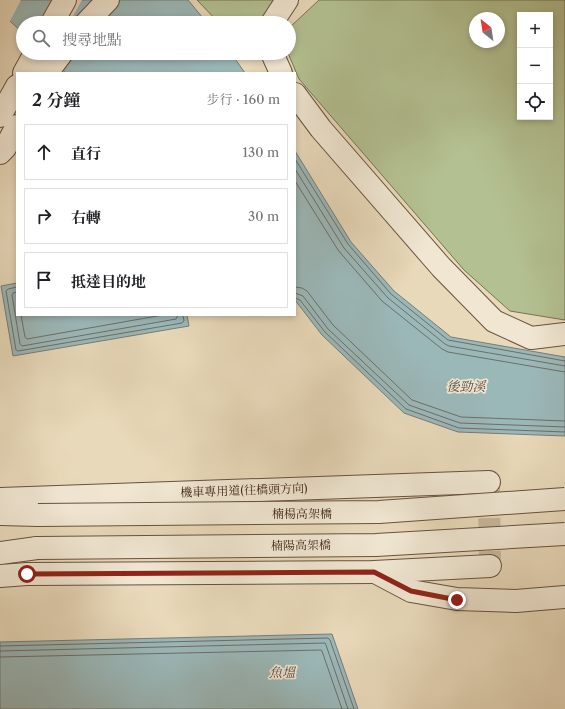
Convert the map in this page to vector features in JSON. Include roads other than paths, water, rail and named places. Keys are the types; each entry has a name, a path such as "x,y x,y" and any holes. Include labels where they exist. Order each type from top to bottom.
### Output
{"street":[{"path":"56,16 65,0"},
{"path":"93,16 108,0"},
{"path":"277,16 287,0"},
{"path":"275,60 281,72"},
{"path":"26,72 49,61"},
{"path":"0,116 16,88"},
{"path":"296,95 322,129 436,261 494,321 531,338 565,334"},
{"path":"0,153 5,148 16,128"},
{"name":"機車專用道(往橋頭方向)","path":"0,499 489,482"},
{"name":"楠楊高架橋","path":"0,514 379,512 565,499"},
{"name":"楠陽高架橋","path":"37,548 376,545 565,534"},
{"path":"0,550 37,548"},
{"path":"0,553 37,548"},
{"path":"0,576 27,574 374,572 490,566"},
{"path":"374,572 411,591 457,600 516,601 565,596"}],"water":[{"path":"0,0 188,0 201,16 16,16 16,27 0,12"},
{"path":"52,60 236,60 244,72 65,72"},
{"name":"後勁溪","path":"296,153 351,242 394,291 451,337 565,357 565,436 458,432 404,413 322,335 296,301"},
{"path":"16,283 16,316 187,316 189,326 13,356 1,286"},
{"name":"魚塭","path":"332,634 358,709 0,709 0,642"}],"tunnel":[{"path":"489,485 490,566"}]}
